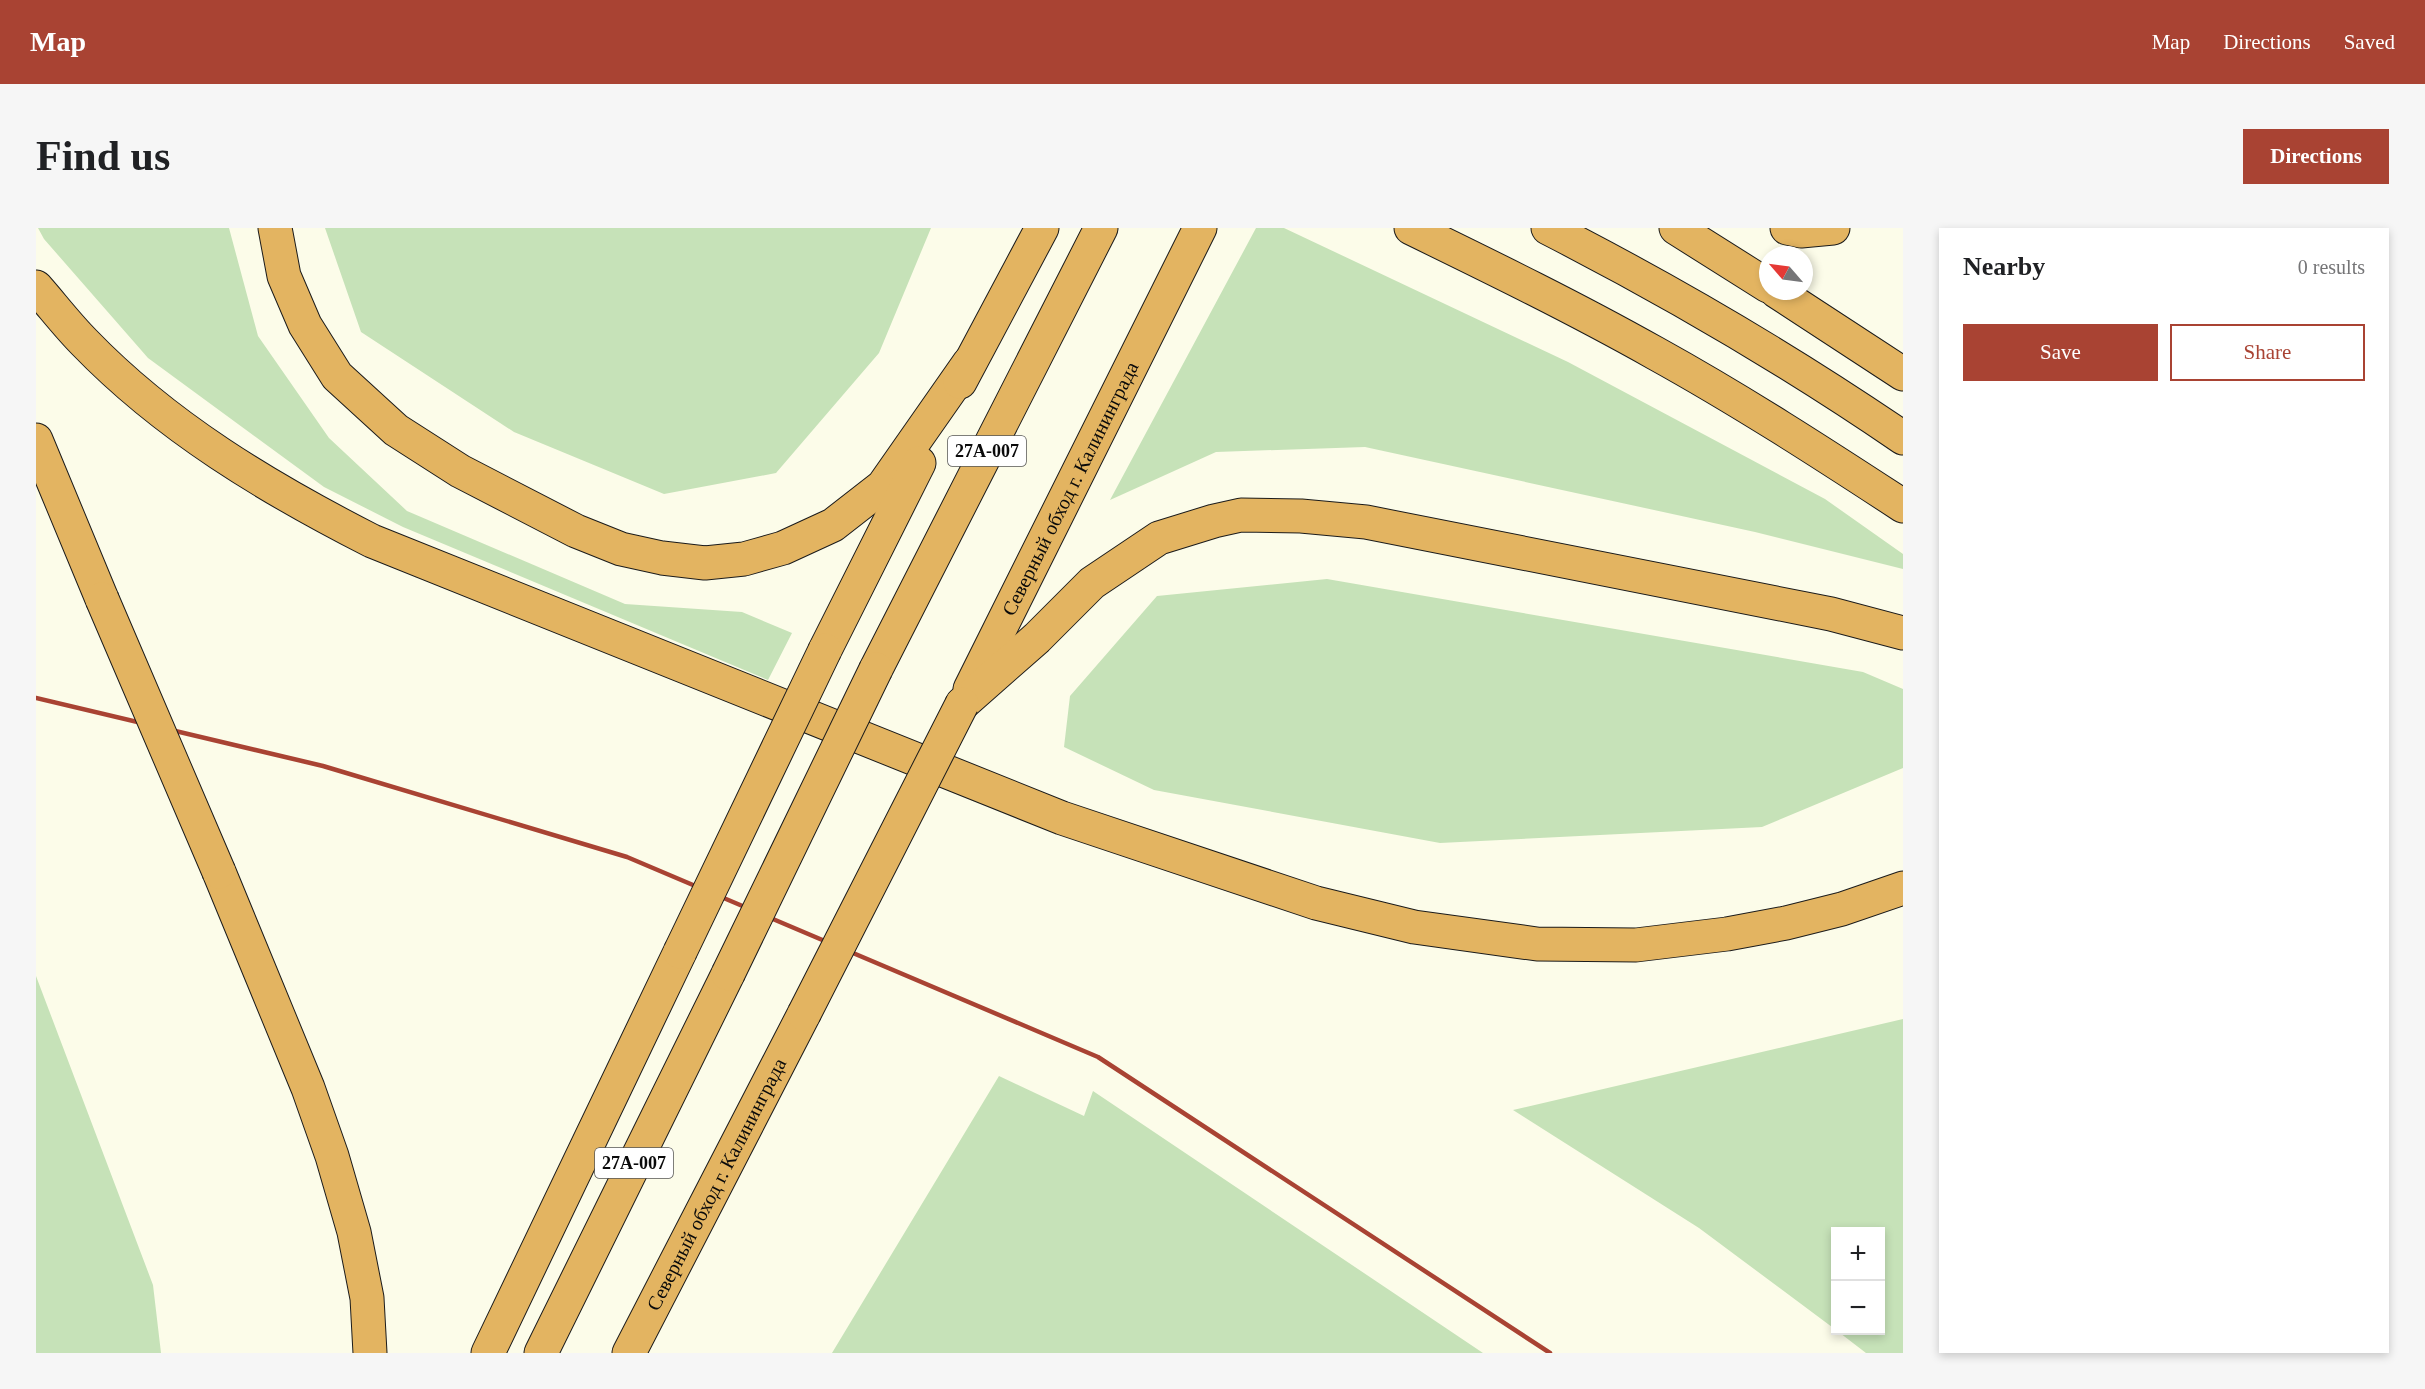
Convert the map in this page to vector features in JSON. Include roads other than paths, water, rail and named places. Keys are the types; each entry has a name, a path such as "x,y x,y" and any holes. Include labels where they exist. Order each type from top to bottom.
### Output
{"highway":[{"path":"275,228 284,276 305,325 337,376 396,430 460,471 576,531 621,549 662,558 705,562 744,559 783,548 833,525 883,486 969,363"},
{"path":"488,1353 825,650 969,363 1042,228"},
{"name":"Северный обход г. Калининграда","path":"629,1353 962,704 1200,228"},
{"path":"1412,228 1554,298 1656,353 1804,441 1903,506"},
{"path":"1548,228 1740,332 1903,438"},
{"path":"1676,228 1759,280"},
{"path":"1787,228 1802,231 1833,228"},
{"name":"27А-007","path":"541,1353 876,669 1099,231"},
{"path":"36,287 84,342 131,386 166,414 246,471 304,506 372,541 1062,818 1316,903 1414,927 1537,944 1636,945 1727,934 1786,923 1842,909 1903,888"},
{"path":"1790,300 1903,374"},
{"path":"36,440 308,1088 332,1156 354,1232 367,1298 370,1353"},
{"path":"962,704 1037,638 1092,584 1159,538 1241,515 1301,516 1366,522 1831,614 1903,633"}],"railway":[{"path":"36,698 323,766 627,857 1098,1057 1550,1353"}]}
